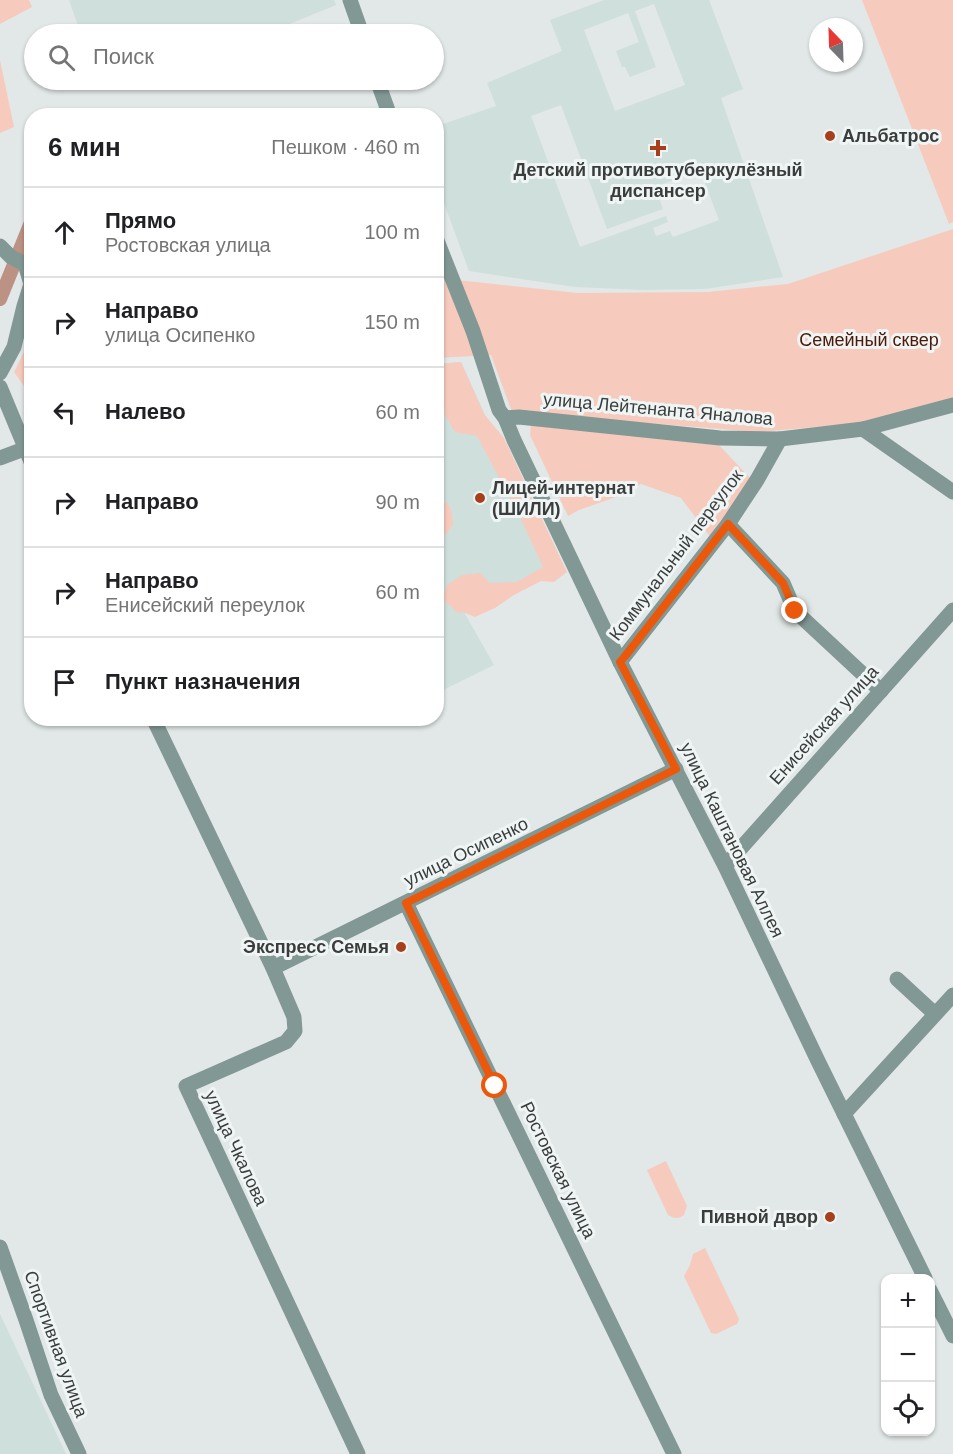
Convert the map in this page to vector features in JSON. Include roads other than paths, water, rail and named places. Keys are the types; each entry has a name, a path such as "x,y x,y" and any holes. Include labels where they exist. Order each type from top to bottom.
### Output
{"street":[{"path":"350,0 358,24"},
{"path":"381,90 387,108"},
{"path":"12,255 24,273"},
{"name":"улица Каштановая Аллея","path":"444,258 473,331 499,410 504,416 620,662 725,867 923,1274"},
{"path":"0,373 14,347 24,306"},
{"path":"0,387 24,449 0,458"},
{"name":"улица Лейтенанта Яналова","path":"504,416 720,438 780,439 863,429 953,405"},
{"path":"863,429 953,492"},
{"name":"Коммунальный переулок","path":"620,662 728,524 780,439"},
{"path":"728,524 783,583 795,611 881,691"},
{"name":"Енисейская улица","path":"725,867 953,610"},
{"name":"улица Чкалова","path":"157,726 273,968 294,1017 295,1031 286,1042 186,1086 358,1454"},
{"name":"улица Осипенко","path":"273,968 676,769"},
{"name":"Ростовская улица","path":"406,903 675,1454"},
{"path":"897,979 935,1014"},
{"path":"844,1114 953,995"},
{"name":"Спортивная улица","path":"0,1247 51,1395 79,1454"},
{"path":"935,1300 953,1336"}],"waterway":[{"path":"0,299 24,240"}],"place":[{"name":"Альбатрос","path":"830,136"},
{"name":"Детский противотуберкулёзный диспансер","path":"658,148"},
{"name":"Лицей-интернат (ШИЛИ)","path":"480,498"},
{"name":"Экспресс Семья","path":"401,947"},
{"name":"Пивной двор","path":"830,1217"}],"park label":[{"name":"Семейный сквер","path":"869,340"}]}
